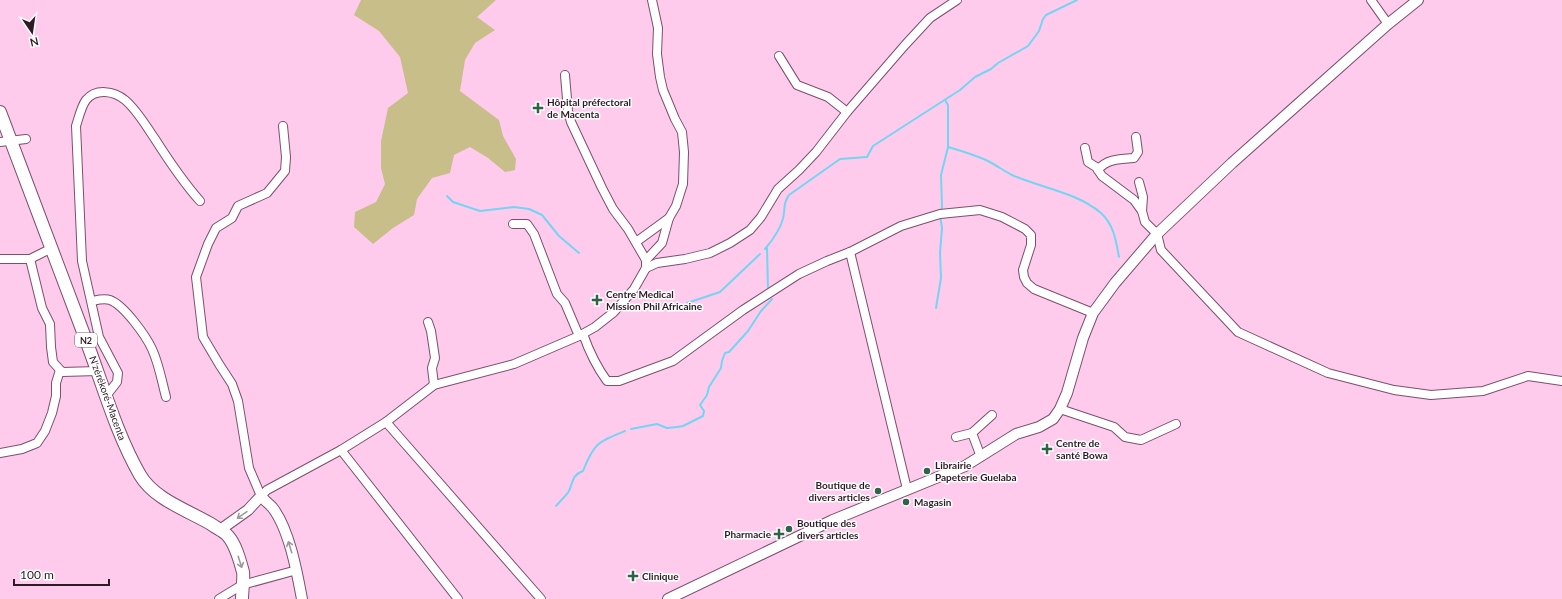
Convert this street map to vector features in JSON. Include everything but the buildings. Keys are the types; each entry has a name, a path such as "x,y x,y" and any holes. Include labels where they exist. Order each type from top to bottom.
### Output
{"highway":[{"name":"N'zérékoré-Macenta","path":"0,112 5,142 52,248 121,437 141,477 152,489 170,502 228,536 235,547 244,574 242,599"}],"main road":[{"path":"668,599 833,520 965,466 1016,434 1039,427 1053,419 1060,409 1067,393 1083,338 1093,313 1115,283 1157,234 1232,163 1388,24 1418,0"},
{"path":"220,530 248,510 261,496 272,508 286,533 297,570 302,599"}],"street":[{"path":"283,126 286,157 285,171 267,193 238,206 232,218 216,228 196,277 203,337 232,384 238,402 249,468 261,496 267,490 341,450 386,422 434,385 514,364 581,335 595,327 614,312 634,289 646,264 662,243 669,218 676,206 683,184 684,152 682,132 663,90 660,77 657,54 658,28 652,0"},
{"path":"646,264 685,259 710,253 730,243 750,230 761,217 778,189 800,170 816,152 847,112 905,45 930,18 957,0"},
{"path":"1371,0 1388,24"},
{"path":"779,56 797,85 828,97 847,112"},
{"path":"565,75 568,111 571,122 613,209 636,242 646,264"},
{"path":"106,396 117,382 118,373 99,337 82,261 76,126 82,107 87,99 94,94 103,92 114,94 125,100 141,118 184,182 200,201"},
{"path":"1098,170 1102,164 1114,160 1134,158 1138,152 1136,137"},
{"path":"5,142 26,139"},
{"path":"1085,148 1088,162 1098,170 1102,176 1134,200 1142,211"},
{"path":"1139,182 1143,197 1142,211 1145,222 1157,234 1161,250 1238,332 1328,373 1394,390 1431,395 1483,391 1528,376 1562,381"},
{"path":"513,224 527,224 534,234 557,294 565,303 591,356 607,381 620,381 673,361 742,310 815,266 850,252 901,226 940,214 980,210 1002,217 1025,229 1031,235 1031,245 1023,270 1024,277 1034,289 1093,313"},
{"path":"636,242 669,218"},
{"path":"0,259 30,259 52,248"},
{"path":"850,252 907,489"},
{"path":"30,259 42,308 50,324 53,362 62,372 98,371"},
{"path":"92,301 100,299 110,300 120,306 137,325 153,350 166,398"},
{"path":"428,322 431,331 435,358 432,368 434,385"},
{"path":"0,454 22,449 37,443 45,431 52,413 56,396 56,383 60,370"},
{"path":"1060,409 1114,427 1125,437 1142,440 1176,424"},
{"path":"956,437 972,433 992,415"},
{"path":"386,422 541,599"},
{"path":"972,433 981,456"},
{"path":"341,450 458,599"},
{"path":"219,599 242,585 297,570"}],"shaded area":[{"path":"361,0 496,0 477,17 495,30 475,43 465,60 460,91 499,120 503,136 516,159 515,170 505,172 488,158 470,147 454,155 450,173 432,178 417,199 414,215 393,228 373,244 354,227 355,212 376,202 385,184 381,168 381,141 388,108 408,93 400,57 379,31 354,15"}],"waterway":[{"path":"765,249 780,227 785,202 789,195 840,159 867,157 873,146 960,90 975,77 1028,46 1039,31 1046,15 1077,0"},
{"path":"941,211 941,175 948,147 948,105 945,100"},
{"path":"948,147 983,159 1023,180 1070,195 1091,206 1101,213 1112,228 1119,257"},
{"path":"447,196 453,202 480,211 514,207 529,209 542,215 559,236 579,253"},
{"path":"936,308 941,278 940,253 942,228 940,215"},
{"path":"767,248 768,290"},
{"path":"687,303 720,292 760,254"},
{"path":"631,429 657,424 667,428 683,426 703,416 704,411 700,405 721,368 725,353 729,352 748,331 761,311 772,299"},
{"path":"556,506 569,491 575,477 583,471 590,454 594,449 603,441 625,431"}],"place":[{"name":"Hôpital préfectoral de Macenta","path":"538,108"},
{"name":"Centre Medical Mission Phil Africaine","path":"597,300"},
{"name":"Centre de santé Bowa","path":"1047,449"},
{"name":"Librairie Papeterie Guelaba","path":"927,471"},
{"name":"Boutique de divers articles","path":"878,491"},
{"name":"Magasin","path":"906,502"},
{"name":"Boutique des divers articles","path":"789,529"},
{"name":"Pharmacie","path":"779,534"},
{"name":"Clinique","path":"633,576"}]}
